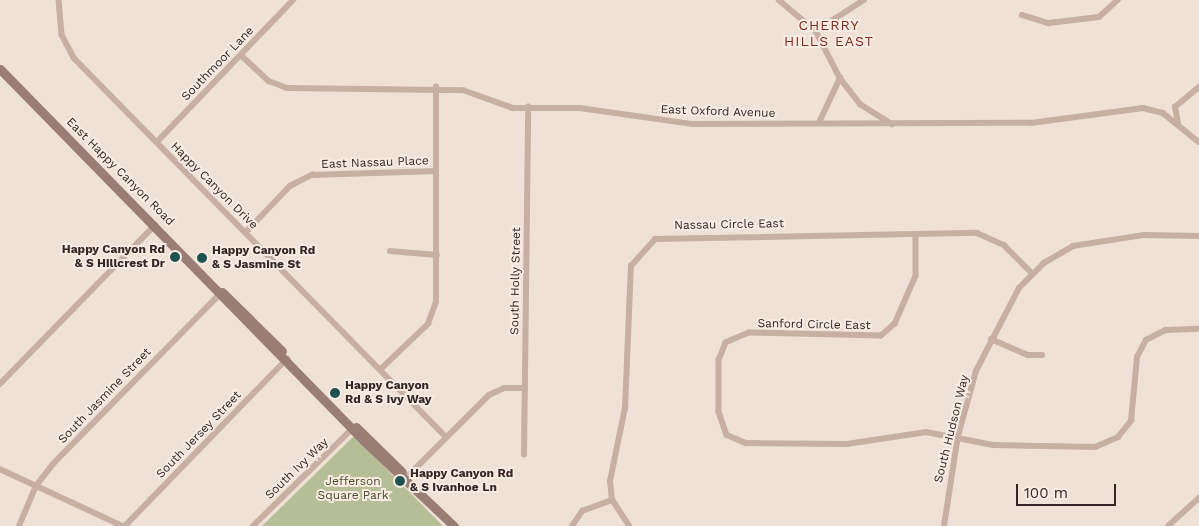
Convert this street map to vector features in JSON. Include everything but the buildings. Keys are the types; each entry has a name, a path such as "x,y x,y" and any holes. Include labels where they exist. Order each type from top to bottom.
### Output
{"street":[{"name":"Happy Canyon Drive","path":"59,0 62,36 74,58 382,368 446,437"},
{"name":"Southmoor Lane","path":"157,142 293,0"},
{"path":"779,0 816,31 840,78 860,104 892,124"},
{"path":"816,31 864,0"},
{"path":"1022,15 1049,23 1099,17 1118,0"},
{"name":"East Oxford Avenue","path":"241,55 269,81 287,88 436,88 472,92 501,106 580,108 693,124 1031,123 1136,108 1163,113 1199,142"},
{"name":"East Happy Canyon Road","path":"0,69 222,292 238,303 288,359 354,427 366,433 406,478 454,526"},
{"path":"819,123 840,78"},
{"path":"1179,125 1175,107 1199,86"},
{"path":"382,368 428,324 436,302 436,88"},
{"name":"South Holly Street","path":"524,455 528,107"},
{"name":"East Nassau Place","path":"246,232 290,186 312,175 436,171"},
{"path":"0,384 155,225"},
{"name":"Sanford Circle East","path":"916,235 916,276 895,324 881,336 749,333 726,343 719,360 721,425 727,435 746,443 847,444 926,432 1008,446 1108,444 1131,421 1137,356 1146,340 1166,330 1199,329"},
{"name":"South Hudson Way","path":"944,526 958,436 976,371 1010,299 1032,273 1073,246 1144,235 1199,236"},
{"name":"Nassau Circle East","path":"612,500 610,481 626,408 631,266 647,245 666,236 985,236 1004,245 1032,273"},
{"path":"390,250 437,255"},
{"name":"South Jasmine Street","path":"19,526 36,486 109,405 222,292"},
{"path":"991,339 1028,355 1042,355"},
{"name":"South Jersey Street","path":"124,526 288,359"},
{"path":"406,478 446,437 497,390 525,388"},
{"name":"South Ivy Way","path":"252,526 354,427"},
{"path":"0,469 124,526"},
{"path":"572,526 582,511 612,500 629,526"},
{"path":"1168,526 1198,500"}],"green space":[{"name":"Jefferson Square Park","path":"354,436 443,526 262,526"}],"place":[{"name":"Happy Canyon Rd & S Hillcrest Dr","path":"175,257"},
{"name":"Happy Canyon Rd & S Jasmine St","path":"202,258"},
{"name":"Happy Canyon Rd & S Ivy Way","path":"335,393"},
{"name":"Happy Canyon Rd & S Ivanhoe Ln","path":"400,481"}],"district":[{"name":"CHERRY HILLS EAST","path":"829,33"}]}
